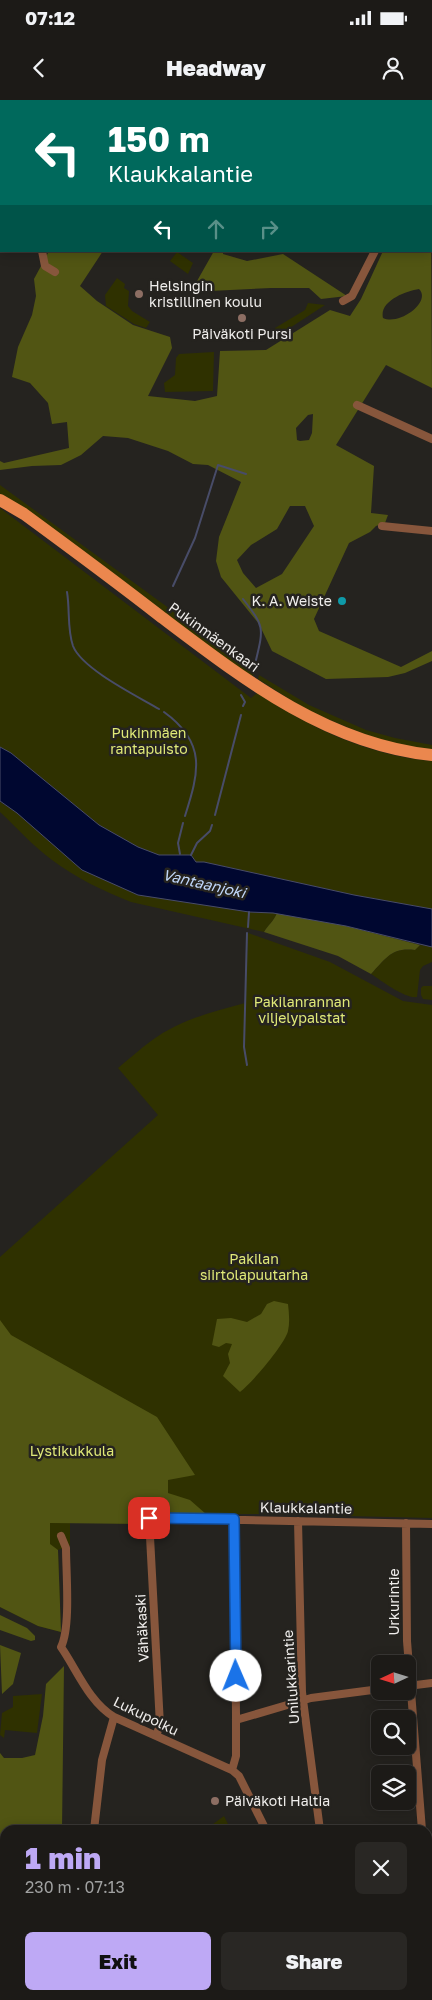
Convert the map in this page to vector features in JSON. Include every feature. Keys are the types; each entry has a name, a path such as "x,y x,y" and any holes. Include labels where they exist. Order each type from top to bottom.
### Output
{"main road":[{"name":"Pukinmäenkaari","path":"0,500 24,514 208,652 294,710 337,731 357,738 392,749 432,755"}],"street":[{"path":"42,252 46,266 55,272"},
{"path":"344,301 352,296 374,252"},
{"path":"357,405 432,439"},
{"path":"382,526 432,531"},
{"name":"Klaukkalantie","path":"149,1518 432,1524"},
{"name":"Vähäkaski","path":"149,1518 160,1726 156,1736"},
{"path":"234,1519 236,1756 232,1770 238,1776 263,1825"},
{"name":"Unilukkarintie","path":"298,1521 303,1700 319,1825"},
{"name":"Urkurintie","path":"406,1523 407,1655"},
{"name":"Lukupolku","path":"61,1536 66,1548 66,1625 64,1641 61,1647 99,1706 114,1717 232,1770"},
{"path":"416,1685 432,1683"},
{"path":"236,1720 303,1700 371,1690"},
{"name":"Urkurintie","path":"409,1700 422,1825"},
{"path":"95,1825 102,1760 114,1717"}],"green space":[{"path":"102,252 80,286 97,301 133,325 170,337 172,348 148,396 195,401 217,396 220,351 266,350 330,310 350,316 361,299 383,252 431,252 432,388 386,365 336,445 374,466 371,513 388,515 385,523 376,526 370,532 349,543 314,619 319,631 401,667 432,651 432,661 405,673 388,677 326,679 272,651 259,624 221,577 216,561 219,537 241,482 208,465 193,464 168,451 128,438 103,436 81,455 61,465 0,470 0,461 4,463 69,448 67,422 52,424 48,403 30,383 12,377 18,347 32,315 36,296 34,279 48,253","holes":["419,289 422,294 418,306 405,316 390,320 383,318 385,307 395,298","313,414 312,433 309,440 297,440 296,428 308,415","290,506 305,506 314,526 282,574 256,588 243,573 237,560 251,545 277,529"]},
{"path":"177,252 193,263 188,274 170,261"},
{"path":"213,252 223,252 223,254 247,261 283,254 347,296 321,299 309,288 210,291 209,286 197,281"},
{"path":"117,278 125,284 124,288 129,291 128,306 132,311 150,322 146,328 134,324 106,306 105,295"},
{"path":"308,303 325,305 276,337 275,328 305,310"},
{"path":"214,352 213,391 165,392 164,383 175,375 176,358 179,354"},
{"path":"0,485 251,668 255,671 255,674 252,676 221,657 0,495"},
{"name":"Pukinmäen rantapuisto","path":"0,508 251,698 257,693 297,717 340,738 385,753 432,761 432,909 354,895 214,864 196,862 191,855 159,855 147,852 99,825 11,753 0,747"},
{"path":"259,675 309,705 366,730 432,745 432,750 383,742 306,710 258,679"},
{"path":"0,802 17,813 82,870 138,895 249,912 277,913 264,932 131,902 90,884 52,860 0,812"},
{"path":"277,913 346,926 420,945 415,950 395,952 371,974 338,956 264,932"},
{"name":"Pakilan siirtolapuutarha","path":"248,933 330,962 403,1001 432,1005 432,1518 262,1514 146,1514 144,1524 70,1522 70,1546 58,1550 61,1632 38,1626 0,1607 0,1257 158,1115 118,1068 151,1041 173,1027 245,1003"},
{"path":"420,945 432,947 432,962 423,966 420,970 417,997 400,992 371,974 395,952 415,950"},
{"path":"423,986 432,986 432,1000 423,999 421,988"},
{"path":"274,1301 288,1304 289,1321 286,1337 252,1381 240,1392 223,1376 230,1363 228,1354 232,1344 226,1343 219,1347 212,1345 217,1319 231,1318 247,1322 261,1314 267,1304"},
{"name":"Lystikukkula","path":"0,1320 11,1335 157,1417 195,1475 168,1480 168,1493 190,1500 206,1514 146,1514 144,1524 50,1523 50,1544 58,1550 61,1632 38,1626 0,1607"},
{"path":"0,1615 27,1628 35,1636 35,1640 31,1641 0,1630"},
{"path":"0,1645 21,1653 13,1684 2,1694"},
{"path":"64,1666 62,1825 0,1825 0,1753 4,1758 22,1758 35,1755 43,1716 46,1684"},
{"path":"42,1694 37,1733 5,1730 4,1738 0,1735 2,1713 13,1707 13,1696"},
{"path":"224,1816 228,1825 212,1825"}],"water":[{"name":"Vantaanjoki","path":"0,747 11,753 99,825 138,847 159,855 191,855 196,862 204,862 354,895 432,909 432,947 346,926 273,913 249,912 138,895 82,870 17,813 0,801"}],"waterway":[{"path":"173,586 195,538 218,465 246,474"},
{"path":"67,592 71,639 78,655 98,673 159,709"},
{"path":"243,599 255,615 260,627 261,633 256,660"},
{"path":"241,695 245,702 243,706"},
{"path":"164,712 187,735 196,759 194,786 185,816"},
{"path":"215,815 241,715"},
{"path":"180,854 178,843 183,823"},
{"path":"191,855 197,843 210,831 212,825"},
{"path":"248,927 249,912"},
{"path":"247,933 244,1047 247,1065"}],"place":[{"name":"Helsingin kristillinen koulu","path":"139,294"},
{"name":"Päiväkoti Pursi","path":"242,318"},
{"name":"K. A. Weiste","path":"342,601"},
{"name":"Päiväkoti Haltia","path":"215,1801"}],"route":[{"path":"149,1518 234,1519 236,1676"}],"park label":[{"name":"Pakilanrannan viljelypalstat","path":"302,1010"}]}
